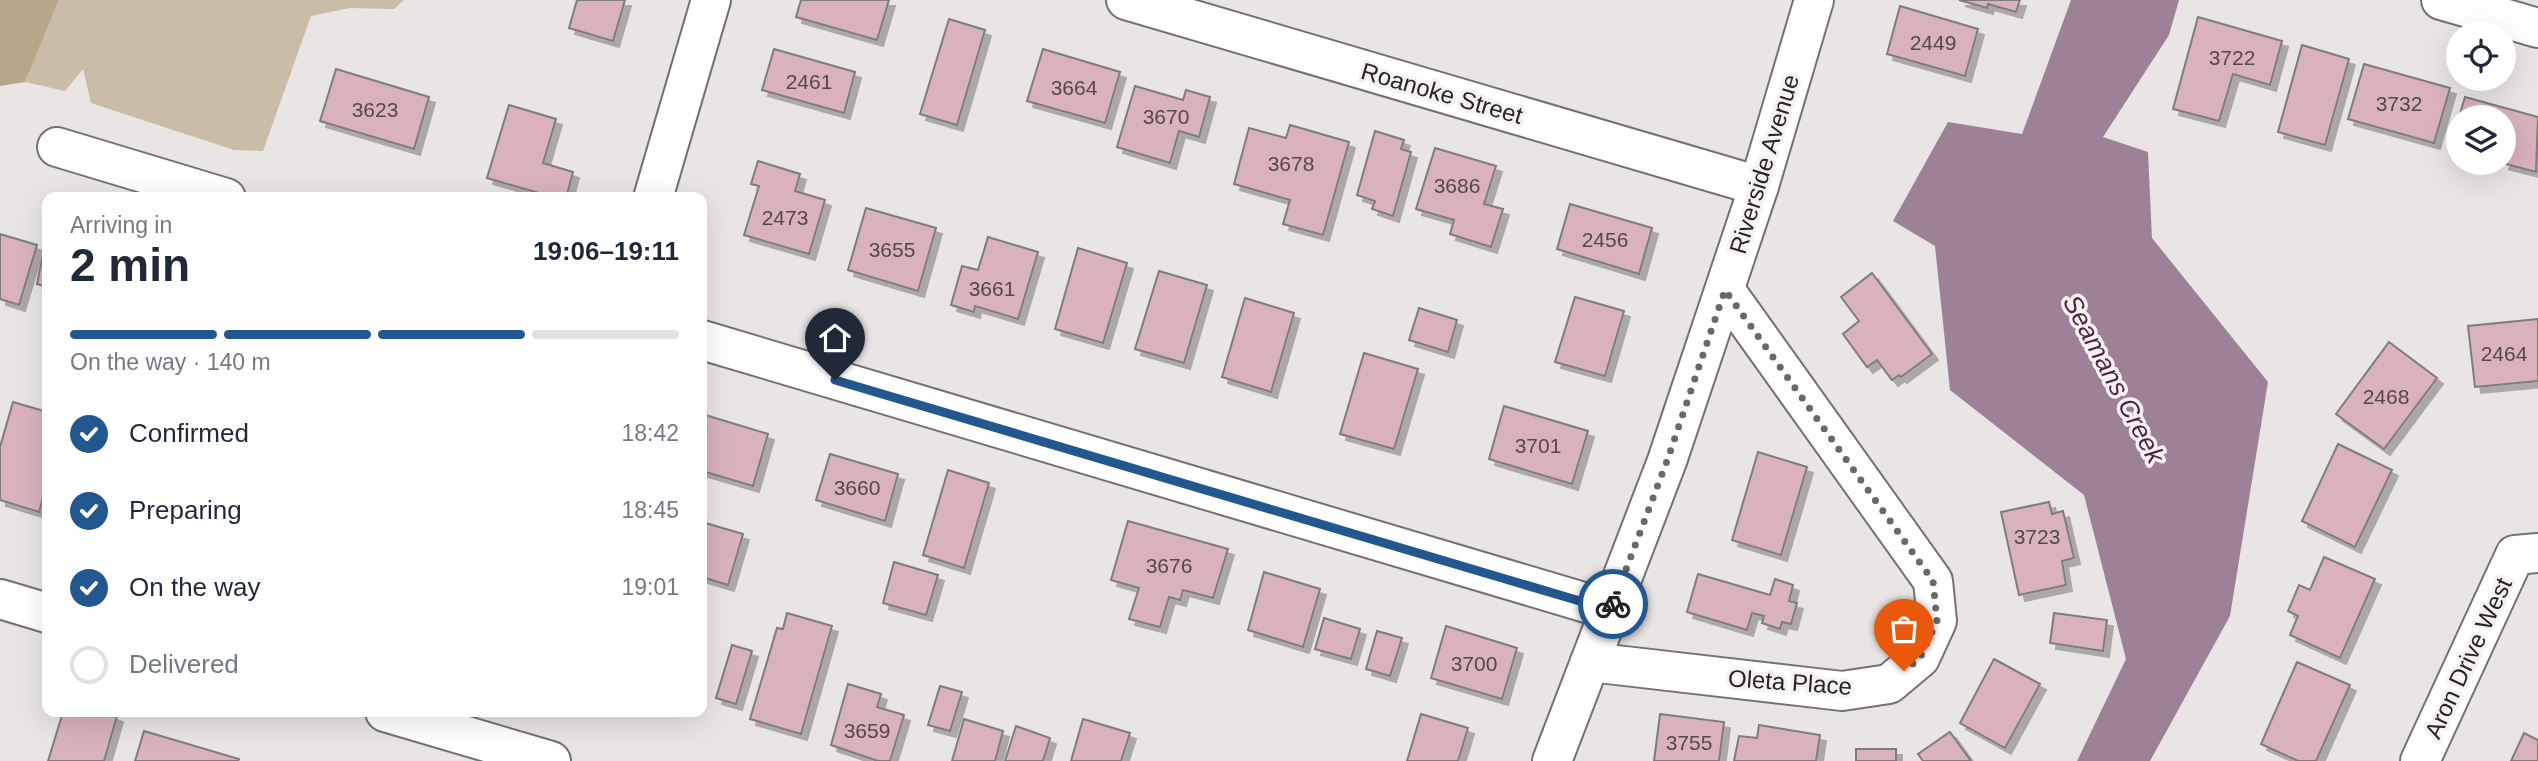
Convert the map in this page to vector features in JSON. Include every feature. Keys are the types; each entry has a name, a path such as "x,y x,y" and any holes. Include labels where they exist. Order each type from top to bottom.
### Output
{"street":[{"path":"655,192 711,0"},
{"name":"Roanoke Street","path":"1126,0 1759,186"},
{"name":"Riverside Avenue","path":"1552,761 1667,461 1759,186 1814,0"},
{"path":"2441,0 2538,28"},
{"path":"57,147 206,192"},
{"name":"Oleta Place","path":"1590,662 1842,691 1889,684 1920,658 1937,621 1933,581 1725,290"},
{"path":"707,341 1610,610"},
{"name":"Aron Drive West","path":"2420,761 2527,554"},
{"path":"0,599 42,612"},
{"path":"405,717 495,739 551,761"}],"shaded area":[{"path":"0,0 59,0 25,82 0,86"},
{"path":"59,0 404,0 394,9 350,8 311,16 263,151 234,150 91,103 83,69 65,91 25,82"}],"water":[{"name":"Seamans Creek","path":"2071,0 2179,0 2169,35 2103,137 2148,152 2152,238 2268,382 2230,616 2150,761 2077,761 2126,659 2084,495 1950,390 1935,246 1893,221 1948,122 2022,134"}],"building":[{"path":"577,0 625,0 613,41 569,28"},
{"path":"801,0 889,0 877,40 796,17"},
{"path":"1959,0 2020,0 2016,12"},
{"path":"1900,6 1978,29 1965,76 1887,54"},
{"path":"2198,17 2282,41 2270,85 2233,74 2219,121 2173,109"},
{"path":"949,19 985,30 957,125 920,114"},
{"path":"2302,45 2349,59 2325,145 2278,132"},
{"path":"774,49 855,72 844,113 762,90"},
{"path":"1043,49 1120,72 1105,123 1027,101"},
{"path":"2364,64 2446,87 2446,91 2449,91 2434,143 2348,119"},
{"path":"336,69 429,97 414,149 320,121"},
{"path":"1135,86 1183,100 1186,90 1210,97 1199,137 1179,131 1170,163 1117,147"},
{"path":"2465,97 2494,105 2463,105"},
{"path":"509,105 556,119 543,163 573,172 568,192 535,192 487,178"},
{"path":"2516,111 2538,117 2536,172 2516,167"},
{"path":"1290,125 1349,142 1323,235 1283,224 1290,200 1234,184 1249,128 1286,138"},
{"path":"1375,131 1404,140 1401,149 1411,152 1393,216 1372,209 1375,201 1357,195"},
{"path":"1435,148 1496,166 1484,204 1503,209 1491,247 1450,234 1454,220 1416,209"},
{"path":"758,161 800,174 795,191 825,200 809,254 744,235 759,186 751,184"},
{"path":"1570,204 1652,228 1639,274 1557,249"},
{"path":"866,208 936,228 918,291 848,270"},
{"path":"0,234 37,245 19,305 0,299"},
{"path":"988,237 1038,252 1018,319 975,306 974,312 951,305 962,266 978,270"},
{"path":"1078,248 1127,263 1103,343 1055,329"},
{"path":"42,259 42,286 37,284"},
{"path":"1159,271 1207,285 1184,363 1135,349"},
{"path":"1872,273 1932,354 1901,377 1899,375 1892,380 1877,360 1867,367 1843,334 1859,321 1841,297"},
{"path":"1575,297 1624,311 1605,376 1555,362"},
{"path":"1245,298 1294,313 1271,392 1222,377"},
{"path":"1419,308 1457,320 1448,352 1409,340"},
{"path":"2538,319 2538,381 2475,387 2468,326"},
{"path":"2389,342 2437,378 2384,449 2336,414"},
{"path":"1364,353 1418,369 1394,449 1340,434"},
{"path":"13,402 42,411 42,502 39,512 0,500 0,447"},
{"path":"1504,406 1588,431 1572,484 1489,459"},
{"path":"707,416 768,434 753,486 707,472"},
{"path":"2338,444 2392,470 2355,547 2302,521"},
{"path":"1758,452 1807,467 1781,555 1732,540"},
{"path":"830,454 898,474 885,521 816,500"},
{"path":"948,470 989,483 964,568 923,555"},
{"path":"2049,502 2052,514 2063,511 2074,558 2062,561 2066,585 2019,595 2001,512"},
{"path":"1128,521 1228,549 1213,598 1183,590 1180,600 1169,597 1160,627 1129,619 1139,588 1111,580"},
{"path":"707,523 743,534 728,585 707,579"},
{"path":"2324,557 2375,579 2340,658 2290,635 2298,616 2288,611 2299,585 2310,590"},
{"path":"894,562 938,575 926,615 883,603"},
{"path":"1264,572 1320,589 1303,647 1248,630"},
{"path":"1698,574 1770,595 1775,579 1793,585 1789,601 1797,603 1791,624 1782,622 1780,629 1762,623 1764,616 1752,613 1747,630 1687,612"},
{"path":"787,613 832,626 801,734 750,719 777,628 783,629"},
{"path":"2054,613 2107,620 2103,651 2050,643"},
{"path":"1324,618 1360,629 1351,659 1315,649"},
{"path":"1446,626 1517,648 1502,699 1431,678"},
{"path":"1377,631 1402,638 1390,676 1366,669"},
{"path":"732,645 752,651 736,704 716,698"},
{"path":"1994,659 2040,684 2005,748 1960,723"},
{"path":"2297,662 2350,685 2316,761 2298,761 2261,744"},
{"path":"848,684 881,694 877,707 904,715 890,761 878,761 831,745"},
{"path":"940,686 962,692 950,731 928,725"},
{"path":"1421,714 1468,728 1458,761 1407,761"},
{"path":"1660,714 1724,722 1719,761 1654,761"},
{"path":"61,717 117,717 104,761 48,761"},
{"path":"964,719 1003,731 995,761 952,761"},
{"path":"1083,719 1130,733 1121,761 1071,761"},
{"path":"1759,725 1820,735 1816,761 1734,761 1739,736 1757,738"},
{"path":"1016,726 1050,738 1043,761 1005,761"},
{"path":"144,731 239,759 135,761"},
{"path":"1950,732 1971,761 1923,761 1918,754"},
{"path":"2524,733 2538,740 2538,761 2511,761"},
{"path":"1856,749 1896,749 1896,761 1856,761"}],"way so far":[{"path":"1613,604 1667,461 1725,290 1933,581 1937,621 1920,658 1904,671"}],"route":[{"path":"835,380 1610,610 1613,604"}]}
